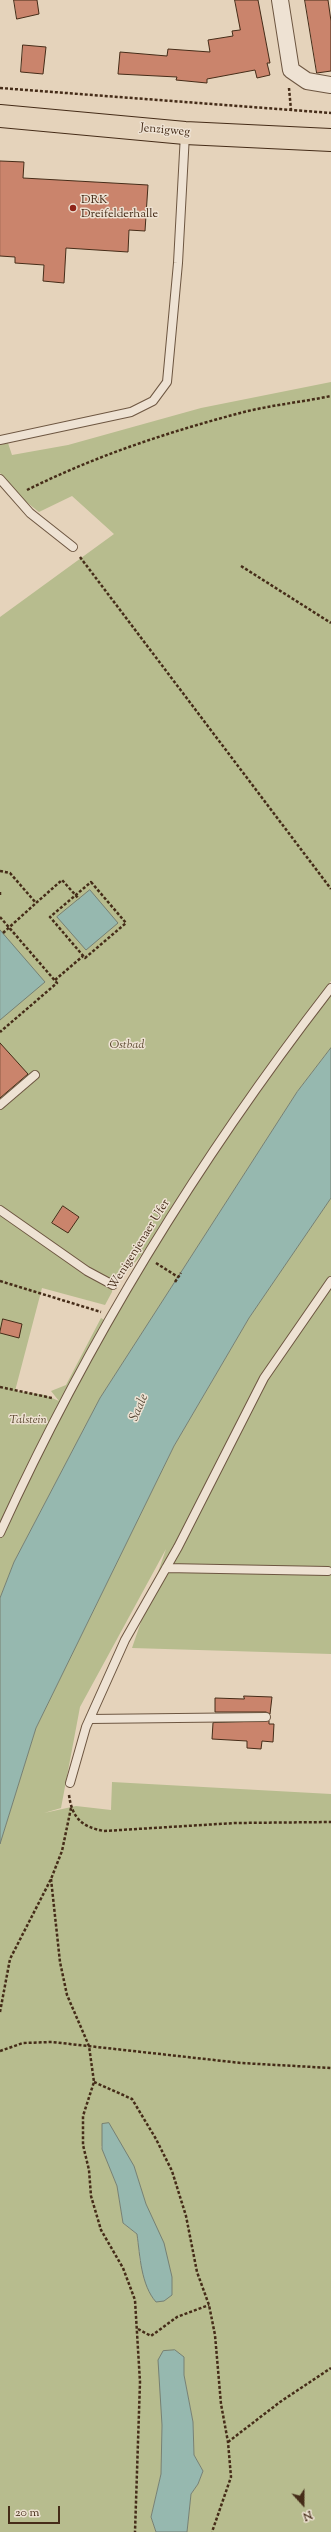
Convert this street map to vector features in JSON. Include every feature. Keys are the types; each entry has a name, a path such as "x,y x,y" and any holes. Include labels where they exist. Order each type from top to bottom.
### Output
{"main road":[{"name":"Jenzigweg","path":"0,116 185,133 331,140"}],"street":[{"path":"280,0 291,70 307,81 331,84"}],"lane":[{"path":"0,440 131,412 153,401 167,382 178,263 185,133"},
{"path":"0,479 30,513 73,547"},
{"name":"Wenigenjenaer Ufer","path":"0,1533 64,1400 145,1256 245,1108 331,988"},
{"path":"0,1104 35,1075"},
{"path":"0,1210 87,1271 112,1285"},
{"path":"70,1783 90,1719 126,1640 166,1568 264,1378 331,1281"},
{"path":"166,1568 328,1571"},
{"path":"90,1719 266,1717"}],"path":[{"path":"0,88 331,113"},
{"path":"15,496 42,483 134,446 192,427 245,412 331,396"},
{"path":"73,547 331,889"},
{"path":"241,566 331,623"},
{"path":"0,871 10,873 36,903"},
{"path":"3,933 62,880 79,899"},
{"path":"55,980 84,956 85,958 126,923 91,882 50,917 84,956"},
{"path":"0,917 57,983 0,1032"},
{"path":"145,1256 178,1278"},
{"path":"175,1282 181,1273"},
{"path":"0,1281 112,1315"},
{"path":"0,1387 45,1395 55,1399"},
{"path":"0,2012 10,1959 51,1879 62,1851 71,1808 70,1783"},
{"path":"71,1808 84,1826 104,1831 235,1823 331,1822"},
{"path":"51,1879 60,1962 67,1995 89,2046 94,2082 83,2116 83,2145 89,2170 91,2196 100,2230 122,2268 135,2300 138,2329 140,2382 135,2532"},
{"path":"0,2051 23,2043 52,2042 241,2063 331,2068"},
{"path":"94,2082 132,2100 156,2139 172,2171 186,2216 197,2272 209,2305 215,2336 221,2404 228,2442 231,2477 212,2532"},
{"path":"138,2329 151,2336 177,2317 209,2305"},
{"path":"228,2442 280,2402 331,2368"}],"green space":[{"path":"331,382 331,981 241,1106 142,1254 128,1271 113,1276 112,1292 105,1305 42,1288 15,1391 45,1395 59,1401 51,1391 66,1385 101,1318 111,1324 188,1197 272,1075 331,995 331,1048 297,1092 100,1398 14,1562 0,1598 0,617 114,534 72,496 39,512 20,497 0,473 0,445 8,443 12,455 68,445 201,408"},
{"path":"331,1198 331,1654 132,1648 166,1549 80,1707 61,1808 44,1813 76,1806 111,1810 112,1782 331,1794 331,2532 187,2532 191,2494 198,2484 203,2471 194,2455 193,2422 184,2375 184,2357 162,2425 161,2474 151,2517 156,2532 0,2532 0,1844 36,1728 174,1446 249,1318","holes":["101,2146 134,2166 144,2199 164,2248 170,2271 172,2295 140,2262 137,2234 123,2223 117,2186"]}],"water":[{"path":"90,890 118,923 86,950 57,917"},
{"path":"0,930 45,982 0,1020"},
{"name":"Saale","path":"331,1048 331,1198 249,1318 174,1446 36,1728 0,1844 0,1598 14,1562 100,1398 297,1092"},
{"path":"109,2123 134,2166 146,2204 164,2243 172,2277 172,2295 164,2301 156,2302 151,2295 144,2279 137,2234 123,2223 117,2186 102,2149 102,2124"},
{"path":"175,2350 184,2357 184,2375 193,2422 194,2455 203,2471 198,2484 191,2494 187,2532 156,2532 151,2517 161,2474 162,2425 158,2360 163,2351"}],"building":[{"path":"14,0 37,0 39,14 17,19"},
{"path":"235,0 258,0 270,63 267,63 270,75 257,78 255,70 207,79 207,83 176,80 177,77 118,74 120,52 167,56 168,49 210,52 208,40 233,36 232,31 240,30"},
{"path":"305,0 328,0 331,21 331,71 317,73"},
{"path":"23,45 46,47 43,74 21,72"},
{"name":"DRK Dreifelderhalle","path":"0,161 24,162 23,178 148,185 145,231 129,230 128,252 66,248 64,283 43,281 44,265 15,263 15,257 0,256"},
{"path":"0,1043 28,1074 0,1098"},
{"path":"63,1206 79,1217 68,1233 52,1223"},
{"path":"3,1319 22,1324 19,1338 0,1333"},
{"path":"244,1696 272,1697 270,1714 266,1712 215,1712 215,1698 244,1699"},
{"path":"269,1721 269,1724 274,1724 273,1742 262,1741 261,1749 247,1748 247,1741 212,1739 213,1723"}],"place":[{"name":"DRK Dreifelderhalle","path":"73,208"}],"park label":[{"name":"Ostbad","path":"127,1046"},
{"name":"Talstein","path":"28,1421"}]}
